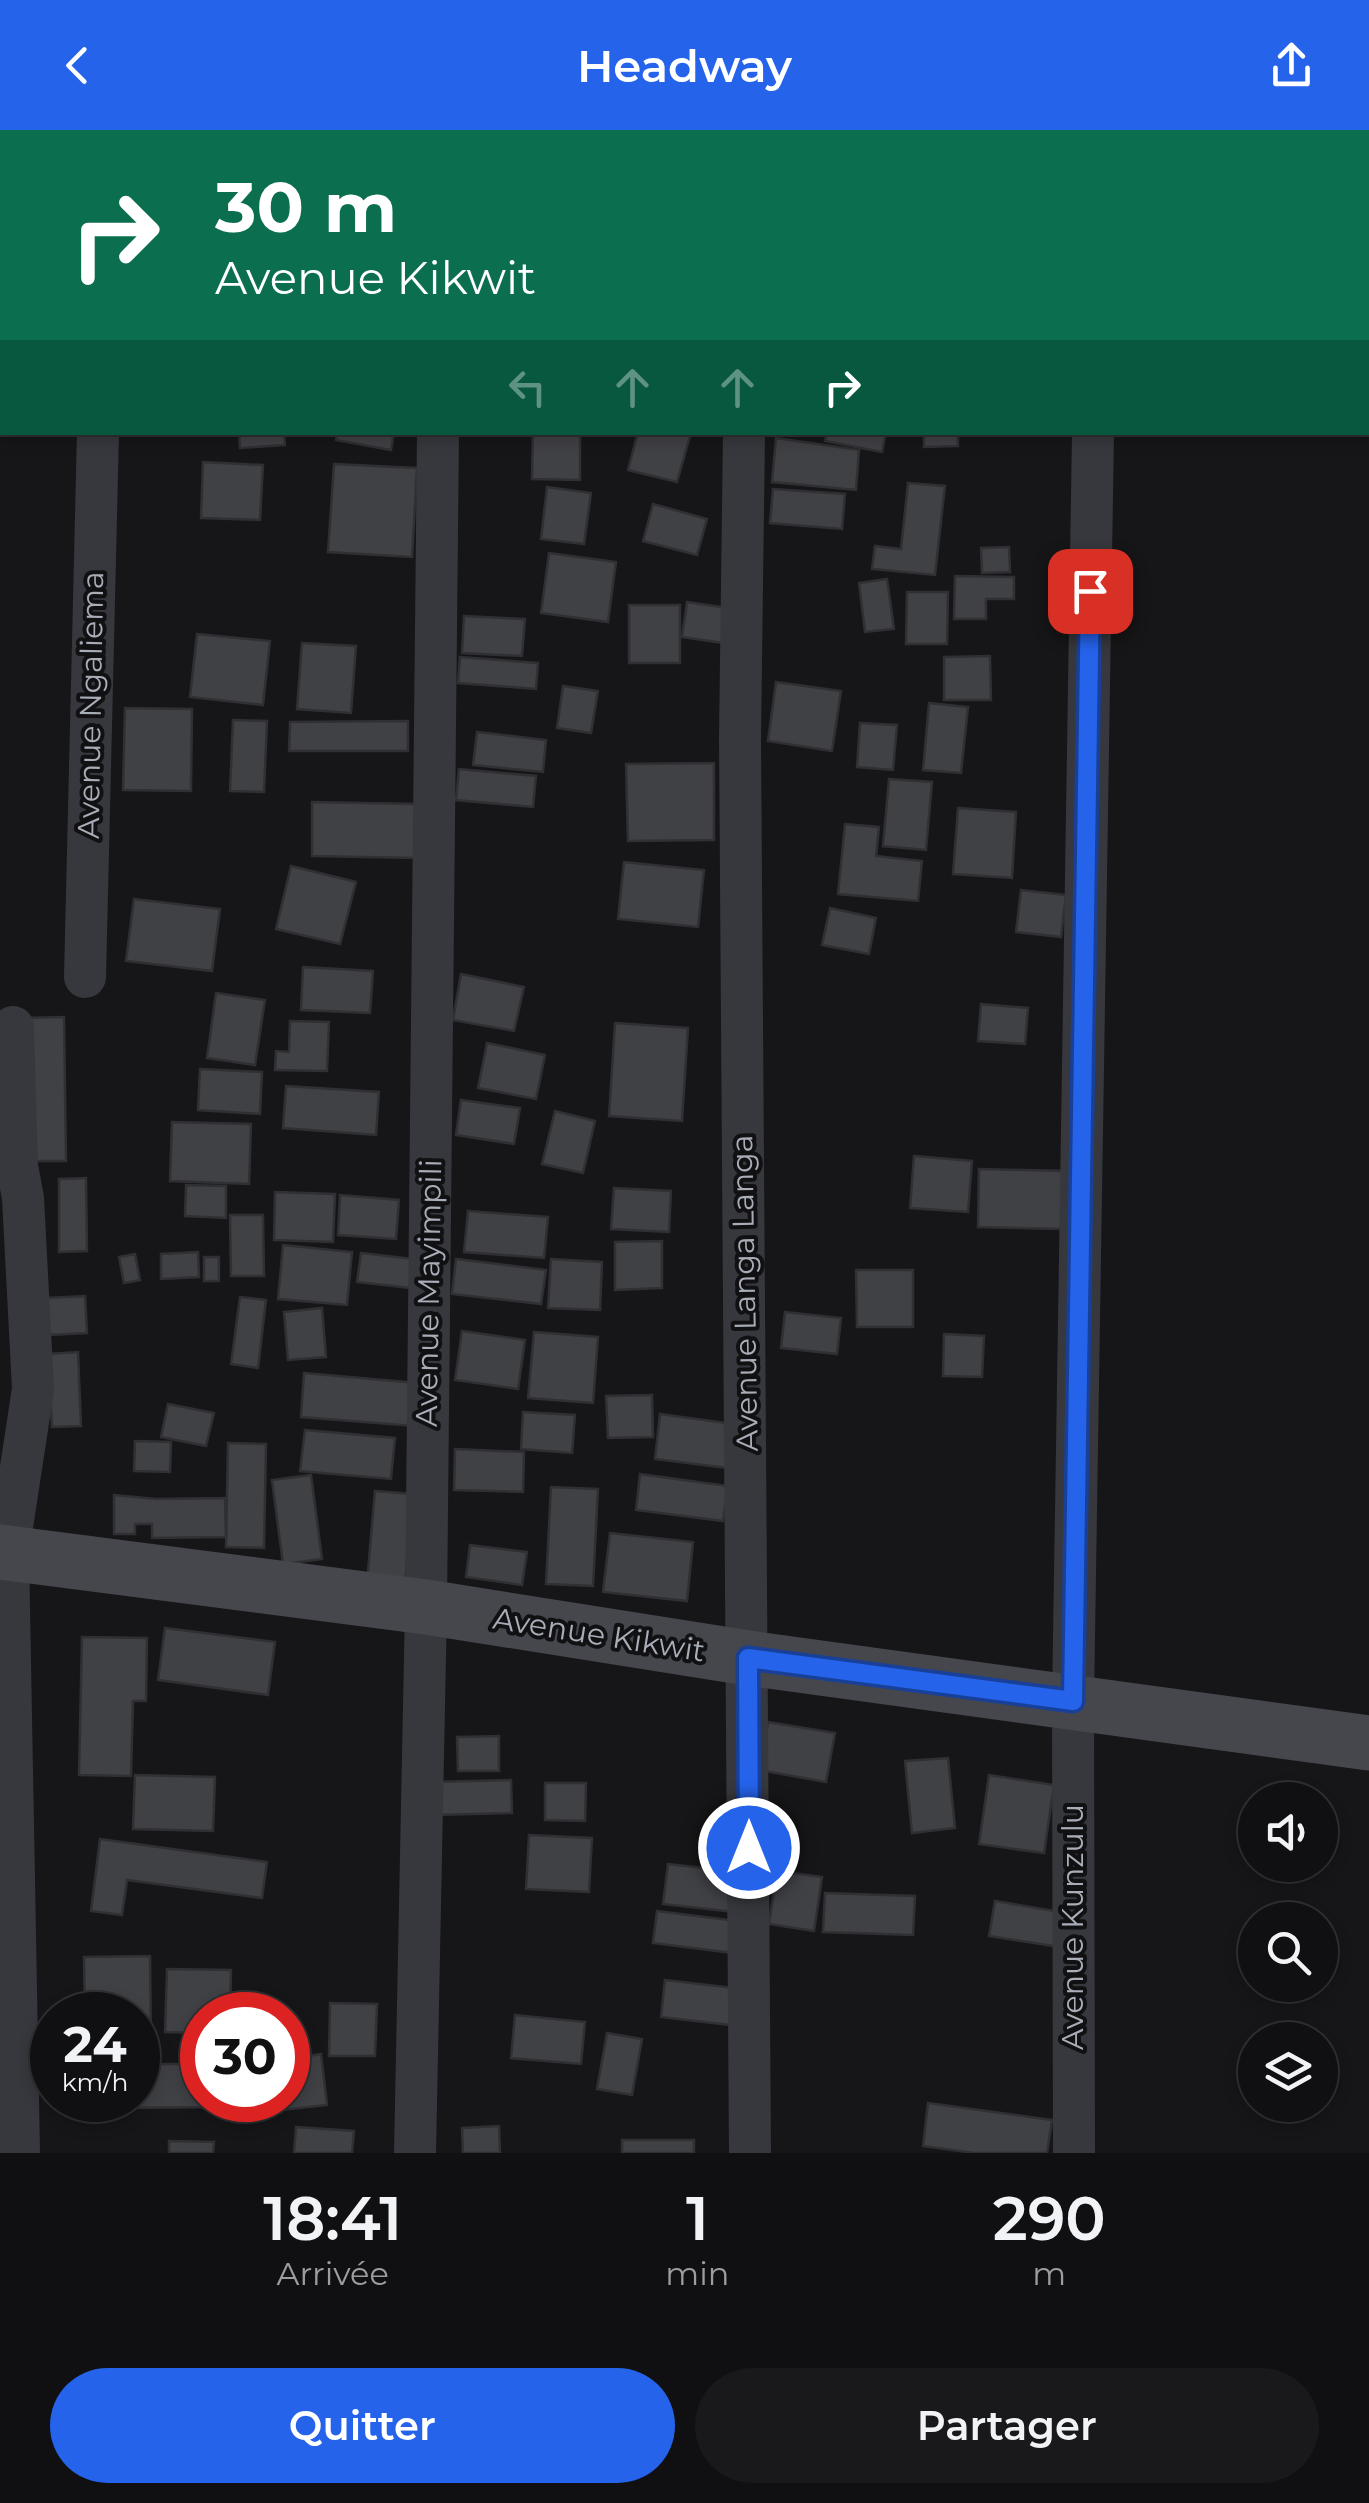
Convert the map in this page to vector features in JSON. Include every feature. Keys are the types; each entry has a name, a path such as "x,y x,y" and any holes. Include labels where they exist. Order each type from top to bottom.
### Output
{"main road":[{"name":"Avenue Kikwit","path":"4,1552 426,1608 748,1658 1369,1743"}],"street":[{"name":"Avenue Ngaliema","path":"85,977 98,435"},
{"name":"Avenue Mayimpili","path":"415,2153 426,1608 438,435"},
{"name":"Avenue Langa Langa","path":"744,435 740,738 750,2153"},
{"name":"Avenue Kunzulu","path":"1074,2153 1073,1701 1093,435"},
{"path":"13,1027 17,1166 23,1198 33,1388 4,1552 19,2153"}],"building":[{"path":"239,435 284,435 285,445 240,448"},
{"path":"337,435 394,435 391,450 336,440"},
{"path":"533,435 580,435 580,480 532,479"},
{"path":"637,435 690,436 677,482 628,470"},
{"path":"826,435 885,435 882,452 825,441"},
{"path":"924,435 958,435 958,446 924,447"},
{"path":"776,438 859,450 856,490 772,482"},
{"path":"203,462 263,465 260,520 201,518"},
{"path":"334,464 417,468 412,557 328,552"},
{"path":"908,483 945,486 935,575 872,569 875,546 901,549"},
{"path":"547,487 591,493 584,544 541,539"},
{"path":"773,489 845,494 842,529 770,523"},
{"path":"653,504 707,519 697,555 643,541"},
{"path":"1009,547 1010,572 982,573 981,548"},
{"path":"549,553 616,562 608,622 541,613"},
{"path":"955,576 1014,577 1014,599 986,599 986,619 954,619"},
{"path":"887,579 894,629 865,632 859,583"},
{"path":"907,592 948,592 947,644 906,644"},
{"path":"687,602 735,609 730,644 682,637"},
{"path":"629,605 680,605 680,663 629,663"},
{"path":"464,616 525,619 522,656 462,653"},
{"path":"197,634 270,641 263,705 190,697"},
{"path":"302,643 356,646 351,713 297,709"},
{"path":"990,656 991,700 944,700 944,657"},
{"path":"460,657 538,663 536,689 458,683"},
{"path":"776,682 841,691 832,751 768,741"},
{"path":"563,686 598,691 591,733 557,728"},
{"path":"929,703 968,707 961,773 923,770"},
{"path":"125,708 192,709 191,791 123,790"},
{"path":"233,720 267,721 264,792 230,791"},
{"path":"408,721 408,751 289,751 290,722"},
{"path":"860,723 897,725 893,770 857,767"},
{"path":"477,732 546,740 543,772 473,765"},
{"path":"714,763 714,840 628,841 626,764"},
{"path":"459,769 536,776 533,807 456,800"},
{"path":"889,779 932,782 926,850 883,846"},
{"path":"312,802 417,804 415,858 312,856"},
{"path":"958,808 1016,812 1012,878 953,874"},
{"path":"845,824 879,827 876,856 922,861 918,901 838,894"},
{"path":"624,862 704,870 698,927 618,919"},
{"path":"291,866 356,882 340,944 276,929"},
{"path":"1021,890 1066,895 1061,937 1016,932"},
{"path":"134,899 220,909 212,971 126,961"},
{"path":"830,908 876,918 869,954 822,945"},
{"path":"303,967 373,971 370,1013 301,1010"},
{"path":"461,974 524,987 514,1031 453,1020"},
{"path":"216,993 265,1000 255,1065 207,1058"},
{"path":"981,1004 1028,1008 1025,1044 978,1041"},
{"path":"64,1017 66,1161 25,1161 23,1018"},
{"path":"290,1021 329,1022 327,1071 275,1070 276,1051 289,1052"},
{"path":"615,1023 688,1028 682,1121 609,1116"},
{"path":"487,1043 545,1055 536,1099 478,1088"},
{"path":"200,1069 262,1072 260,1114 198,1110"},
{"path":"286,1086 379,1092 376,1135 283,1128"},
{"path":"461,1100 520,1108 514,1144 456,1135"},
{"path":"555,1111 595,1121 583,1173 542,1164"},
{"path":"172,1122 251,1124 249,1184 170,1181"},
{"path":"914,1156 972,1161 968,1212 910,1208"},
{"path":"979,1169 1065,1171 1063,1229 978,1227"},
{"path":"86,1178 87,1251 59,1252 59,1179"},
{"path":"186,1185 226,1186 226,1218 185,1216"},
{"path":"614,1188 671,1191 669,1232 611,1229"},
{"path":"275,1192 335,1194 333,1242 274,1240"},
{"path":"340,1195 399,1200 396,1239 338,1235"},
{"path":"468,1211 548,1217 544,1258 464,1252"},
{"path":"230,1215 263,1215 264,1276 231,1276"},
{"path":"662,1241 662,1288 615,1290 615,1242"},
{"path":"283,1245 352,1252 347,1305 278,1299"},
{"path":"198,1252 199,1277 161,1279 161,1254"},
{"path":"361,1253 423,1260 420,1289 357,1282"},
{"path":"135,1254 140,1280 124,1283 119,1257"},
{"path":"204,1257 219,1257 219,1281 204,1281"},
{"path":"456,1259 546,1270 541,1304 452,1294"},
{"path":"551,1259 602,1262 600,1310 548,1308"},
{"path":"856,1270 913,1270 913,1327 857,1327"},
{"path":"85,1296 87,1333 49,1335 47,1298"},
{"path":"240,1297 266,1300 258,1368 231,1364"},
{"path":"322,1308 326,1357 288,1360 284,1312"},
{"path":"785,1312 841,1318 837,1354 781,1348"},
{"path":"462,1331 525,1340 518,1389 455,1380"},
{"path":"534,1332 598,1337 593,1403 528,1398"},
{"path":"944,1334 984,1336 982,1377 943,1376"},
{"path":"78,1352 81,1426 52,1427 48,1354"},
{"path":"304,1373 417,1383 414,1426 301,1417"},
{"path":"652,1395 653,1437 608,1438 606,1396"},
{"path":"168,1404 214,1413 206,1446 161,1437"},
{"path":"523,1412 575,1415 572,1453 521,1449"},
{"path":"660,1414 741,1425 736,1469 655,1459"},
{"path":"305,1430 395,1438 391,1479 300,1471"},
{"path":"135,1441 171,1442 170,1472 134,1471"},
{"path":"228,1443 266,1444 264,1548 226,1547"},
{"path":"455,1449 524,1452 523,1492 454,1490"},
{"path":"640,1474 728,1486 723,1521 636,1510"},
{"path":"311,1475 322,1559 283,1564 272,1480"},
{"path":"551,1487 598,1489 593,1586 546,1584"},
{"path":"375,1491 413,1494 405,1584 367,1582"},
{"path":"114,1495 225,1498 226,1537 152,1538 152,1524 135,1524 135,1534 114,1534"},
{"path":"610,1533 693,1542 687,1601 603,1592"},
{"path":"470,1545 527,1552 522,1585 466,1577"},
{"path":"165,1628 275,1642 268,1695 158,1680"},
{"path":"82,1637 147,1638 146,1701 133,1701 131,1776 79,1775"},
{"path":"768,1722 835,1733 826,1782 759,1770"},
{"path":"499,1736 499,1771 458,1771 457,1737"},
{"path":"948,1758 955,1828 912,1833 905,1761"},
{"path":"135,1775 215,1777 213,1831 133,1829"},
{"path":"989,1775 1054,1785 1044,1853 979,1844"},
{"path":"511,1780 512,1813 436,1815 435,1782"},
{"path":"545,1783 586,1783 585,1821 545,1820"},
{"path":"529,1835 592,1838 589,1892 526,1889"},
{"path":"100,1839 267,1862 262,1898 127,1880 122,1915 91,1911"},
{"path":"668,1864 739,1872 735,1912 663,1904"},
{"path":"777,1871 822,1877 814,1931 769,1924"},
{"path":"825,1893 915,1896 913,1935 823,1932"},
{"path":"995,1901 1060,1912 1054,1946 989,1936"},
{"path":"657,1911 737,1921 733,1953 653,1943"},
{"path":"150,1956 150,1992 85,1992 84,1957"},
{"path":"167,1969 231,1970 231,1992 180,1992 180,2032 165,2032"},
{"path":"665,1980 735,1988 731,2025 661,2017"},
{"path":"330,2003 377,2004 375,2056 329,2056"},
{"path":"515,2015 585,2022 581,2064 511,2058"},
{"path":"607,2033 642,2039 632,2095 597,2089"},
{"path":"321,2054 327,2105 310,2107 310,2056"},
{"path":"160,2064 180,2064 180,2107 160,2108"},
{"path":"928,2103 1052,2120 1047,2153 974,2153 923,2146"},
{"path":"499,2126 500,2153 463,2153 462,2128"},
{"path":"296,2127 354,2131 352,2153 294,2153"},
{"path":"622,2140 694,2140 694,2153 622,2153"},
{"path":"169,2141 214,2142 213,2153 169,2153"}],"route":[{"path":"749,1848 748,1658 1073,1701 1090,591"}]}
